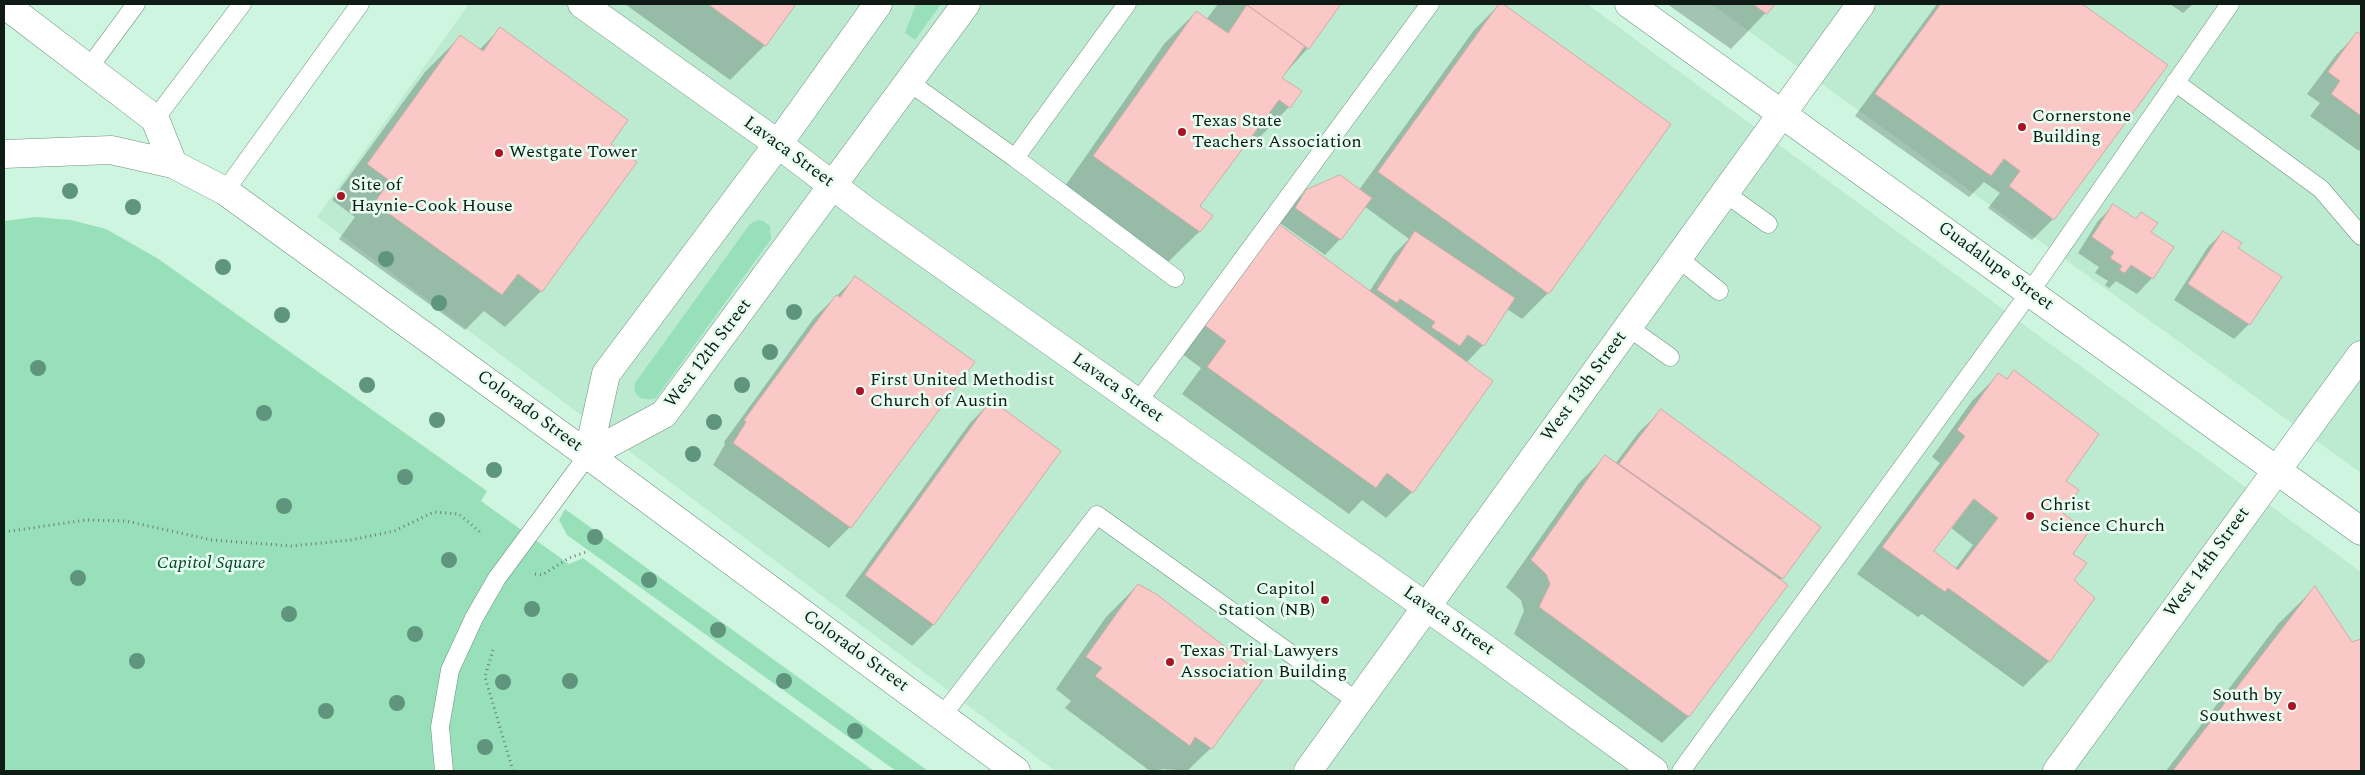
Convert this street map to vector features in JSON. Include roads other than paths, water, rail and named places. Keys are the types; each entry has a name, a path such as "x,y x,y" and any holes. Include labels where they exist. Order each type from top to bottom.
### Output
{"main road":[{"path":"4,4 155,119 173,164"},
{"name":"Lavaca Street","path":"582,4 1137,404 1427,608 1654,771"},
{"path":"588,456 606,374 778,144 878,4"},
{"name":"West 12th Street","path":"588,456 664,414 966,4"},
{"name":"Guadalupe Street","path":"1629,4 2361,531"},
{"name":"West 13th Street","path":"1308,771 1861,4"},
{"name":"Colorado Street","path":"4,154 111,150 173,164 225,191 1016,771"},
{"name":"West 14th Street","path":"2057,771 2361,355"}],"lane":[{"path":"88,69 136,4"},
{"path":"155,119 242,4"},
{"path":"225,191 360,4"},
{"path":"1015,158 1127,4"},
{"path":"1137,404 1430,4"},
{"path":"1681,771 2030,292 2230,4"},
{"path":"909,82 1015,158 1175,278"},
{"path":"2175,82 2321,189 2361,236"},
{"path":"1725,192 1768,224"},
{"path":"1678,258 1719,291"},
{"path":"1628,327 1670,358"},
{"path":"444,771 440,727 450,670 470,626 497,578 588,456"},
{"path":"942,716 1096,515 1358,702"}],"place":[{"name":"Cornerstone Building","path":"2022,127"},
{"name":"Texas State Teachers Association","path":"1182,132"},
{"name":"Westgate Tower","path":"499,153"},
{"name":"Site of Haynie-Cook House","path":"341,196"},
{"name":"First United Methodist Church of Austin","path":"860,391"},
{"name":"Christ Science Church","path":"2030,516"},
{"name":"Capitol Station (NB)","path":"1325,600"},
{"name":"Texas Trial Lawyers Association Building","path":"1170,662"},
{"name":"South by Southwest","path":"2292,706"}],"park label":[{"name":"Capitol Square","path":"211,564"}]}
